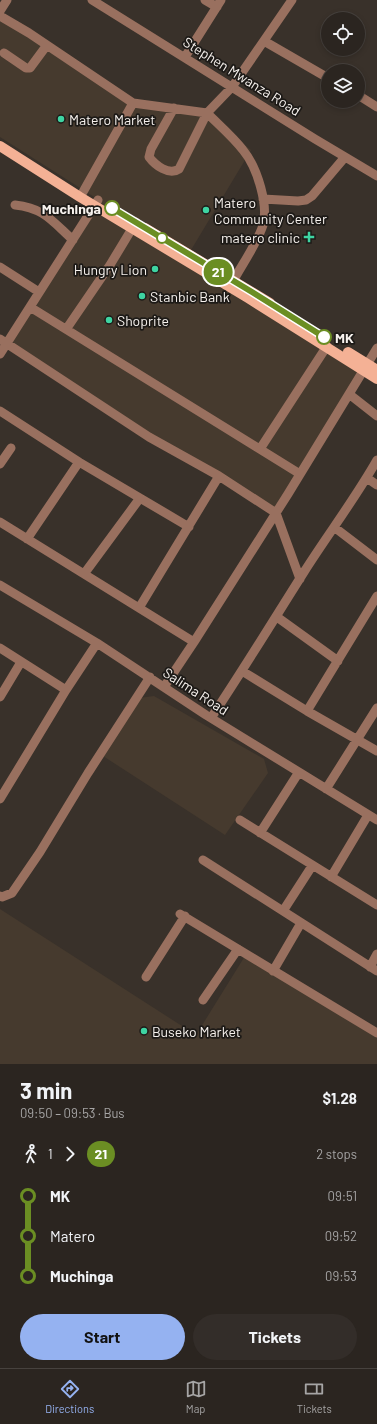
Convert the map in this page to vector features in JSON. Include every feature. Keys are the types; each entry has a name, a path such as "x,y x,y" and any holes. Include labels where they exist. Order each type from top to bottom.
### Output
{"main road":[{"path":"0,139 83,192 97,203"},
{"path":"0,146 232,284 366,368 377,379"},
{"path":"232,284 327,346 366,368 377,370"}],"street":[{"path":"0,11 7,0"},
{"name":"Stephen Mwanza Road","path":"92,0 377,176"},
{"path":"185,57 219,4 205,0"},
{"path":"174,108 149,157 152,161 168,172 176,172 179,169 207,113 232,87 292,0"},
{"path":"0,16 47,45 133,103 207,113 244,151 258,179 265,215 258,237 232,284"},
{"path":"264,41 321,74"},
{"path":"4,53 26,68 30,68 47,45"},
{"path":"365,100 377,107"},
{"path":"83,192 133,103"},
{"path":"263,199 306,200 312,196 345,157"},
{"path":"0,354 3,341 30,306 97,203"},
{"path":"15,205 37,209 59,226 73,240"},
{"path":"67,328 110,265 134,225"},
{"path":"0,267 39,292"},
{"path":"30,306 300,474"},
{"path":"3,341 149,437 219,476 276,513 300,579"},
{"path":"260,449 327,346"},
{"path":"164,687 276,513 377,348"},
{"path":"349,394 377,416"},
{"path":"0,411 79,462 188,527"},
{"path":"0,464 11,448"},
{"path":"211,718 277,618 300,579 367,478 377,460"},
{"path":"27,539 79,462"},
{"path":"139,608 219,476"},
{"path":"367,478 377,485"},
{"path":"84,574 140,498"},
{"path":"0,522 194,642"},
{"path":"334,527 377,560"},
{"name":"Salima Road","path":"0,585 97,643 211,718 377,820"},
{"path":"308,711 377,596"},
{"path":"277,618 338,661"},
{"path":"0,799 66,690 97,643"},
{"path":"0,648 66,690"},
{"path":"0,697 21,662"},
{"path":"242,671 377,751"},
{"path":"0,896 2,897 12,893 40,852 88,773 150,677"},
{"path":"326,789 377,708"},
{"path":"260,833 299,772"},
{"path":"331,877 368,815"},
{"path":"240,820 377,905"},
{"path":"203,860 373,969 377,954"},
{"path":"283,911 312,866"},
{"path":"146,977 183,915 377,1033"},
{"path":"273,971 301,923"},
{"path":"203,1000 238,949"}],"shaded area":[{"path":"0,15 131,101 203,112 251,150 188,255 367,367 276,513 7,343 99,200 0,137"},
{"path":"154,696 264,759 268,773 225,835 103,756 139,698"},
{"path":"0,909 196,1035 245,956 377,1035 377,1064 0,1064"}],"bus line":[{"name":"21","path":"112,208 187,252 324,337"}],"place":[{"name":"Matero Market","path":"61,119"},
{"name":"Muchinga","path":"112,208"},
{"name":"Matero Community Center","path":"206,210"},
{"name":"matero clinic","path":"309,237"},
{"name":"Hungry Lion","path":"155,269"},
{"name":"Stanbic Bank","path":"142,296"},
{"name":"Shoprite","path":"109,320"},
{"name":"MK","path":"324,337"},
{"name":"Buseko Market","path":"144,1031"}]}
